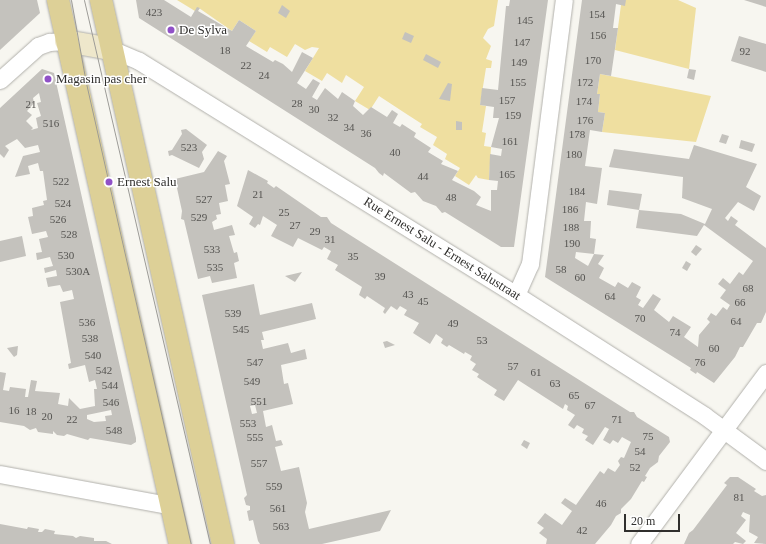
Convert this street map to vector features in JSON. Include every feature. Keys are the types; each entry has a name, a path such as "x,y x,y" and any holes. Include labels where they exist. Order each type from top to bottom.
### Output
{"main road":[{"path":"58,0 180,544"},
{"path":"101,0 223,544"},
{"path":"66,41 111,49"}],"street":[{"path":"516,295 530,264 564,0"},
{"path":"0,80 38,46 49,42 66,41"},
{"name":"Rue Ernest Salu - Ernest Salustraat","path":"111,49 139,61 516,295 723,430 766,461"},
{"path":"639,544 766,373"},
{"path":"0,474 172,506"}],"shaded area":[{"path":"177,0 498,0 494,26 488,29 483,38 491,46 486,59 492,61 491,68 486,68 480,105 486,106 482,132 486,133 484,146 491,147 489,180 478,178 476,175 469,185 455,176 460,168 445,159 447,154 433,145 437,137 420,127 422,124 379,96 370,110 355,101 364,87 346,75 342,83 327,73 322,81 305,71 319,48 312,47 305,50 295,44 287,57 270,47 267,52 249,41 256,31 239,20 232,31 199,8 195,11"},
{"path":"626,0 678,0 696,8 689,69 615,50 621,5"},
{"path":"600,74 711,96 696,142 602,132 605,113 598,112 600,94 597,94"}],"building":[{"path":"0,0 37,0 40,13 0,50"},
{"path":"136,0 164,0 191,17 197,7 200,8 198,11 232,31 239,20 256,31 246,46 273,62 275,60 283,64 292,72 302,52 313,58 297,83 306,89 313,79 320,83 312,97 317,100 325,88 338,99 342,92 355,101 353,106 363,115 371,107 387,117 392,110 398,114 393,123 400,127 402,124 416,133 414,137 431,148 428,152 443,161 441,164 458,171 452,180 474,191 481,197 476,205 491,211 491,190 497,190 498,181 489,180 490,154 501,156 502,149 491,147 499,118 493,118 494,107 480,105 482,88 498,90 506,6 509,6 510,0 548,0 514,247 501,247 445,212 442,213 436,206 423,201 415,192 411,193 384,173 383,176 375,168 139,18"},
{"path":"582,0 626,0 625,6 616,4 613,28 618,28 611,76 600,74 597,94 600,94 598,112 605,113 602,132 590,130 585,166 602,168 597,204 586,202 584,221 591,221 590,238 596,239 594,254 604,255 598,264 604,268 599,278 615,287 618,282 628,288 632,282 641,287 636,297 641,300 638,305 643,308 653,294 661,299 654,310 669,322 673,316 691,327 684,337 698,347 699,335 710,322 707,319 711,313 716,316 723,307 727,310 730,305 720,298 726,290 718,284 723,278 730,284 739,272 743,275 753,261 704,225 697,236 636,228 639,210 681,214 705,224 712,209 682,198 683,177 609,167 614,149 689,159 694,145 757,164 746,187 761,196 754,211 738,202 725,218 728,221 731,216 738,221 735,225 766,248 766,312 761,323 757,323 743,347 740,347 735,357 714,383 697,372 696,374 690,370 691,368 545,277","holes":["576,252 594,254 588,266 575,258"]},
{"path":"744,0 766,0 766,7"},
{"path":"282,5 290,11 286,18 278,13"},
{"path":"405,32 414,36 411,43 402,39"},
{"path":"739,36 766,44 766,72 731,61"},
{"path":"426,54 441,62 438,68 423,60"},
{"path":"42,69 54,73 136,438 136,442 131,445 90,438 88,440 67,434 64,436 57,435 53,431 53,434 38,432 36,428 30,430 24,426 0,422 0,372 6,373 3,390 9,391 10,387 26,389 25,397 28,397 31,380 37,381 35,391 60,393 58,404 68,406 69,398 80,409 95,406 94,389 97,389 95,380 89,382 85,365 69,369 68,364 71,363 60,302 74,299 72,290 63,292 60,285 48,287 46,278 57,276 56,270 45,273 44,268 53,266 50,257 37,260 36,253 42,252 39,239 48,237 46,231 32,234 28,217 33,216 32,208 44,205 43,201 47,200 43,171 40,171 38,163 28,166 30,174 15,177 23,156 40,152 38,145 25,148 17,139 5,146 9,150 4,158 0,154 0,108","holes":["39,93 41,102 37,103 41,116 36,118 38,128 31,130 33,128 26,121 32,115 27,111 34,103 33,98","111,410 112,415 105,416 106,421 94,422 87,419 87,415"]},
{"path":"689,69 696,70 694,80 687,78"},
{"path":"448,83 452,84 450,101 439,99"},
{"path":"456,121 462,122 462,130 456,130"},
{"path":"186,129 207,145 202,152 204,159 199,168 172,155 169,156 168,151 172,150 182,134 181,130"},
{"path":"722,134 729,136 726,144 719,142"},
{"path":"741,140 755,144 752,152 739,148"},
{"path":"218,151 227,156 224,161 230,184 225,185 228,201 219,203 221,214 216,215 217,219 212,222 214,230 232,225 235,235 229,236 234,253 237,252 239,261 234,263 237,278 212,283 210,276 198,279 184,220 181,219 182,211 175,179 204,172"},
{"path":"248,170 268,181 267,183 274,188 276,186 321,217 327,217 331,223 630,412 634,412 637,417 669,437 670,442 659,456 658,462 650,468 645,476 647,477 644,482 642,481 631,499 621,509 621,513 616,516 611,525 595,544 546,544 547,539 539,533 544,528 537,523 545,513 562,525 572,511 561,503 565,498 576,505 600,471 604,474 608,468 615,472 620,465 618,461 621,457 624,458 631,442 622,437 618,443 613,440 610,444 603,440 609,429 605,427 593,445 585,440 588,436 582,433 584,429 577,425 574,429 568,425 575,415 567,410 568,406 565,404 563,409 518,380 504,401 494,395 497,390 477,377 479,374 472,370 476,364 470,360 472,356 465,352 464,354 449,345 447,347 441,343 443,339 436,334 430,344 413,333 419,323 404,315 407,310 400,306 397,310 391,306 385,314 383,312 385,308 367,296 365,299 359,295 362,287 335,270 338,265 327,259 331,251 324,247 322,250 298,238 293,247 271,236 277,225 263,216 260,225 258,224 255,228 249,224 253,217 237,206"},
{"path":"609,190 642,194 639,210 607,205"},
{"path":"22,236 26,256 0,262 0,241"},
{"path":"696,245 702,249 696,256 691,252"},
{"path":"686,261 691,264 687,271 682,268"},
{"path":"302,272 295,282 285,276"},
{"path":"254,284 260,315 312,303 316,319 262,332 264,340 261,340 263,349 288,343 291,353 305,349 307,359 281,365 284,384 288,383 293,404 263,411 266,427 272,425 276,441 281,440 283,445 275,447 281,471 299,467 307,503 305,512 309,529 391,510 380,531 322,544 260,544 253,520 249,521 247,511 250,510 250,506 246,505 244,498 247,495 202,295","holes":["255,405 257,413 252,414 250,406"]},
{"path":"387,341 395,345 385,348 383,342"},
{"path":"18,346 17,355 14,357 7,348"},
{"path":"524,440 530,443 527,449 521,445"},
{"path":"730,477 738,477 756,489 754,491 762,496 766,495 766,544 754,543 758,537 749,532 750,515 743,512 741,516 746,520 736,533 746,541 743,544 735,542 733,544 684,544 689,533 693,530 727,485 724,483"},
{"path":"0,524 27,529 28,527 39,529 38,532 42,532 45,529 55,531 54,534 73,536 76,538 80,536 94,538 94,541 106,541 112,544 0,544"}],"tram line":[{"path":"71,0 86,83 191,544"},
{"path":"84,0 210,544"}],"place":[{"name":"De Sylva","path":"171,30"},
{"name":"Magasin pas cher","path":"48,79"},
{"name":"Ernest Salu","path":"109,182"}]}
